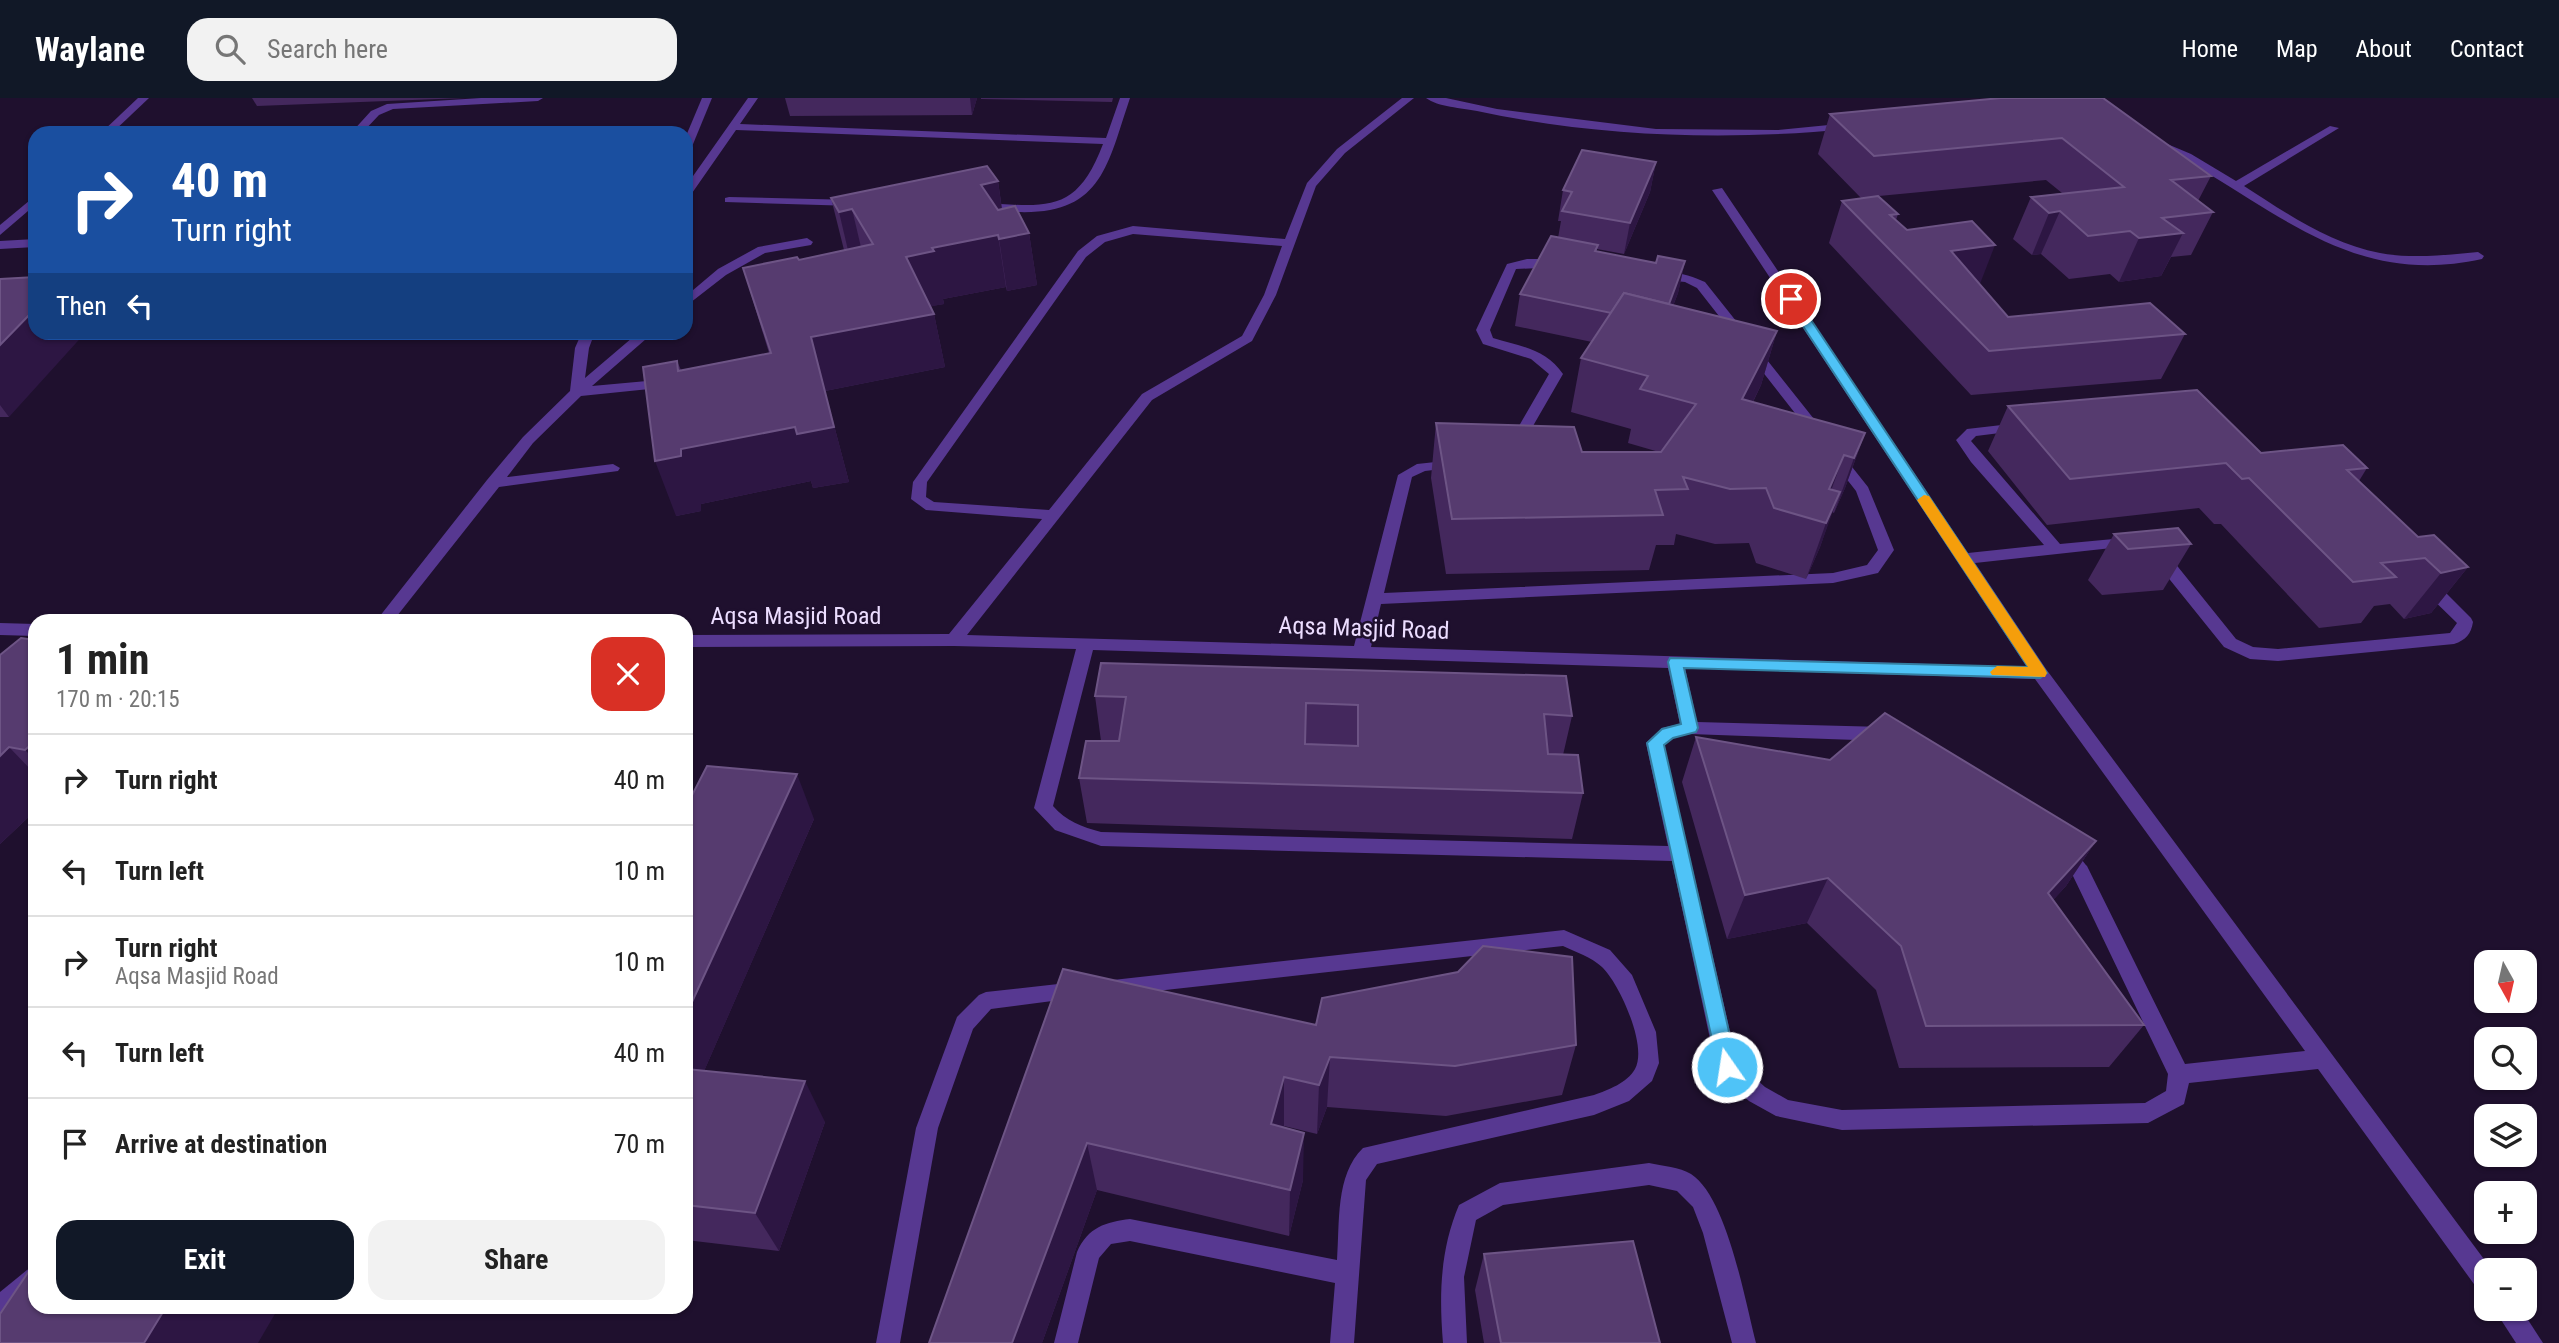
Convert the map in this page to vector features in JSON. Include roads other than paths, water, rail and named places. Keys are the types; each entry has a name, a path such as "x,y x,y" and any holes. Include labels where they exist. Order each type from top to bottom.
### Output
{"street":[{"path":"114,126 144,98"},
{"path":"363,126 375,113 391,106 538,98"},
{"path":"693,132 707,98"},
{"path":"693,184 753,98"},
{"path":"971,206 1039,207 1058,205 1080,195 1089,185 1110,141 1125,98"},
{"path":"954,640 1147,397 1247,338 1270,295 1311,185 1341,151 1409,98"},
{"path":"1431,98 1497,112 1656,132 1777,133 1858,125"},
{"path":"734,127 1110,141"},
{"path":"2236,186 2334,128"},
{"path":"2140,135 2190,157 2293,222 2346,247 2379,257 2423,261 2477,256"},
{"path":"1718,190 2040,673 2474,1265"},
{"path":"729,200 864,203"},
{"path":"0,232 28,206"},
{"path":"1053,515 931,507 918,499 920,482 1082,254 1101,239 1133,230 1289,243"},
{"path":"693,296 722,272 762,250 807,242"},
{"path":"0,244 28,243"},
{"path":"1510,457 1556,374 1552,364 1538,357 1488,341 1483,330 1511,267 1547,262 1574,265"},
{"path":"1374,598 1833,578 1872,569 1886,551 1863,490 1826,435 1701,285 1688,279 1642,274"},
{"path":"577,392 582,348 586,340"},
{"path":"389,614 528,440 577,392 639,340"},
{"path":"577,392 678,382"},
{"path":"2038,425 1972,432 1963,440 1976,459 2055,548"},
{"path":"1857,432 1878,430"},
{"path":"1361,653 1405,475 1422,467 1468,464"},
{"path":"492,483 613,468"},
{"path":"1963,559 2140,541 2154,548 2230,643 2250,653 2278,655 2454,638 2463,631 2465,622 2418,576"},
{"path":"0,629 28,630"},
{"name":"Aqsa Masjid Road","path":"693,641 954,640 2040,673"},
{"path":"1086,644 1043,808 1056,824 1079,834 1101,839 1680,854"},
{"path":"1675,662 1690,728"},
{"path":"1905,740 1892,734 1690,728 1668,733 1655,743 1727,1067 1757,1094 1784,1109 1842,1120 2148,1113 2176,1097 2179,1073 2080,871 2053,839"},
{"path":"888,1343 927,1128 964,1024 986,1001 1563,938 1609,961 1630,989 1649,1049 1646,1072 1628,1092 1594,1105 1371,1155 1362,1164 1356,1180 1342,1343"},
{"path":"2179,1073 2323,1059"},
{"path":"1455,1343 1450,1289 1455,1247 1467,1213 1500,1194 1648,1174 1683,1182 1702,1200 1715,1233 1744,1343"},
{"path":"1066,1343 1089,1252 1105,1234 1130,1230 1348,1274"},
{"path":"0,1308 28,1284"},
{"path":"2515,1321 2531,1343"}]}
